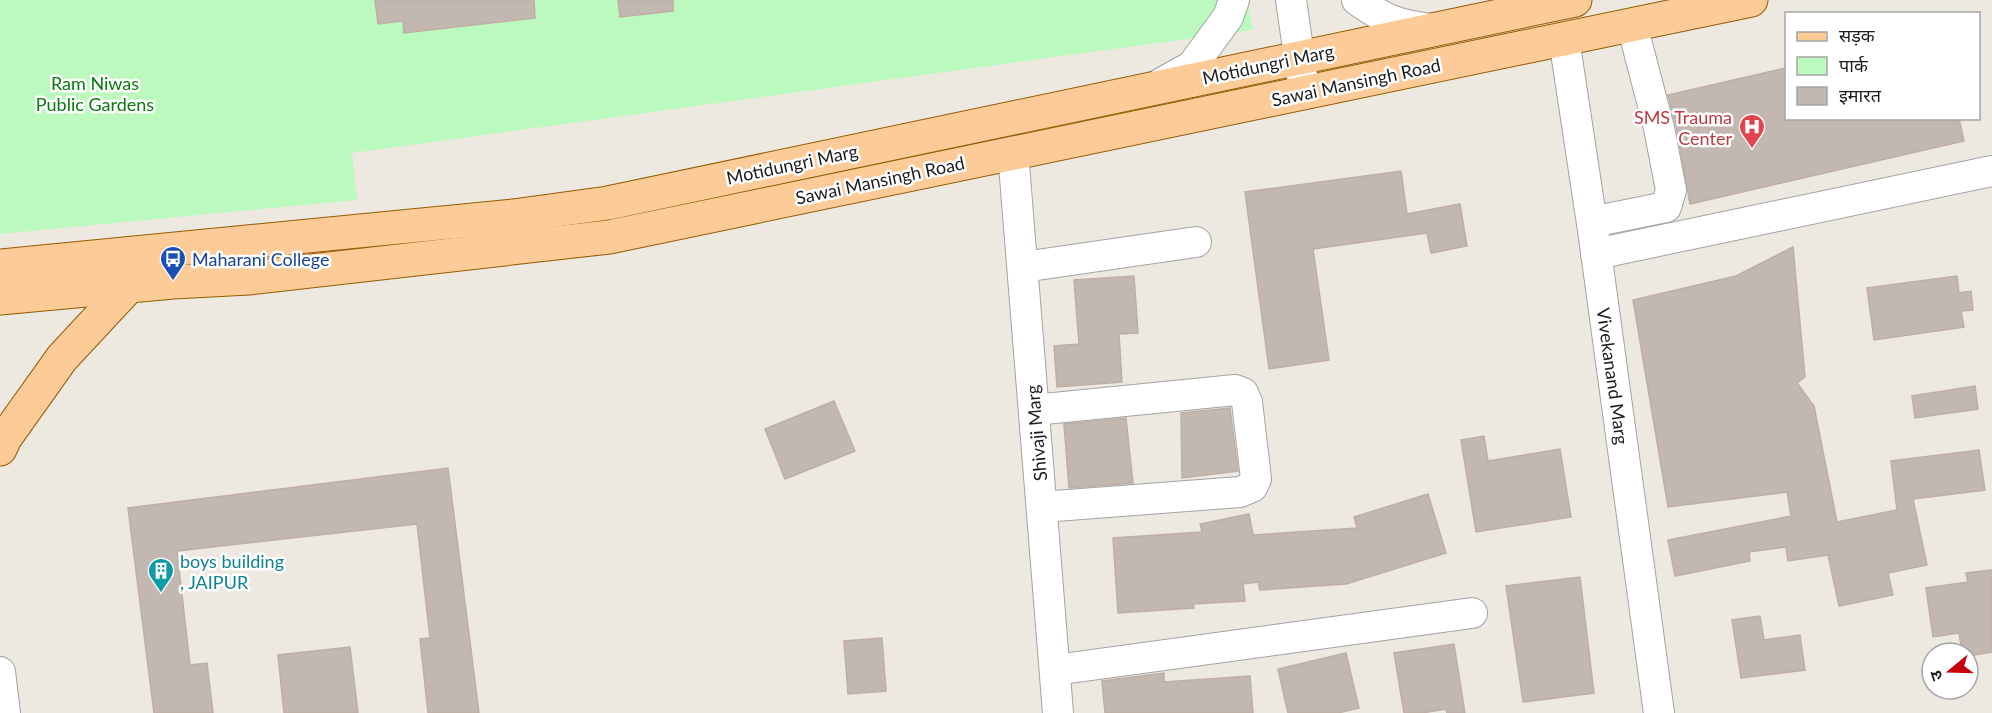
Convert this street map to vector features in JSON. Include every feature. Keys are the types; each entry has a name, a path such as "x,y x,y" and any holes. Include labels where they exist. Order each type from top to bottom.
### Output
{"main road":[{"name":"Motidungri Marg","path":"0,266 513,216 608,203 1575,0"},
{"name":"Sawai Mansingh Road","path":"0,298 249,278 609,237 1751,0"},
{"path":"0,449 5,438 62,358 129,286"}],"street":[{"path":"1152,89 1192,66 1228,17 1234,0"},
{"path":"1291,0 1304,93"},
{"path":"1357,0 1377,14 1400,25 1434,29"},
{"path":"1592,222 1666,207 1671,190 1659,128 1632,25"},
{"name":"Vivekanand Marg","path":"1564,39 1592,222 1659,713"},
{"name":"Shivaji Marg","path":"1013,152 1058,713"},
{"path":"1596,254 1992,171"},
{"path":"1023,267 1196,242"},
{"path":"1034,410 1235,390 1243,393 1247,402 1256,479 1252,487 1240,492 1042,507"},
{"path":"1055,670 1472,613"},
{"path":"0,672 5,713"}],"green space":[{"name":"Ram Niwas Public Gardens","path":"0,0 1247,0 1253,30 352,153 357,200 0,234"}],"building":[{"path":"375,0 534,0 535,18 404,33 403,21 378,24"},
{"path":"618,0 673,0 673,11 620,17"},
{"path":"1785,68 1785,120 1959,120 1964,141 1690,204 1676,125 1668,95"},
{"path":"1401,171 1407,214 1460,204 1467,246 1431,253 1427,233 1313,249 1329,360 1269,369 1245,192"},
{"path":"1793,247 1805,377 1797,383 1814,406 1837,522 1897,510 1891,461 1979,450 1985,490 1913,499 1927,565 1888,573 1893,595 1839,606 1828,555 1788,561 1786,547 1749,552 1750,561 1675,576 1668,540 1791,516 1787,492 1668,507 1633,300 1736,276"},
{"path":"1134,276 1138,333 1119,334 1122,382 1057,387 1054,346 1079,344 1074,280"},
{"path":"1957,276 1959,293 1971,291 1973,310 1961,311 1964,327 1874,340 1867,288"},
{"path":"1975,386 1978,409 1915,418 1912,396"},
{"path":"834,401 855,451 785,479 765,429"},
{"path":"1230,408 1238,471 1182,478 1181,413"},
{"path":"1126,418 1133,483 1069,488 1064,424"},
{"path":"1484,436 1488,461 1560,449 1571,517 1476,532 1461,440"},
{"name":"boys building , JAIPUR","path":"448,468 479,713 428,713 420,639 430,638 417,524 177,551 190,665 207,663 213,713 154,713 128,508"},
{"path":"1428,494 1446,553 1346,584 1260,590 1258,582 1243,584 1245,601 1193,604 1194,608 1118,613 1113,538 1202,532 1200,524 1249,514 1253,535 1357,528 1354,517"},
{"path":"1992,570 1992,652 1980,654 1980,641 1960,641 1959,633 1933,637 1926,588 1968,582 1966,573"},
{"path":"1580,577 1594,693 1523,702 1506,586"},
{"path":"1760,616 1764,640 1800,635 1805,670 1741,678 1732,620"},
{"path":"882,638 886,691 848,694 844,641"},
{"path":"1454,644 1465,713 1447,713 1446,709 1404,713 1394,653"},
{"path":"350,647 358,713 284,713 278,655"},
{"path":"1346,653 1359,708 1338,713 1288,713 1278,669"},
{"path":"1164,673 1164,682 1250,676 1253,713 1105,713 1102,681"}],"place":[{"name":"SMS Trauma Center","path":"1752,150"},
{"name":"Maharani College","path":"173,282"},
{"name":"boys building , JAIPUR","path":"161,594"}]}
